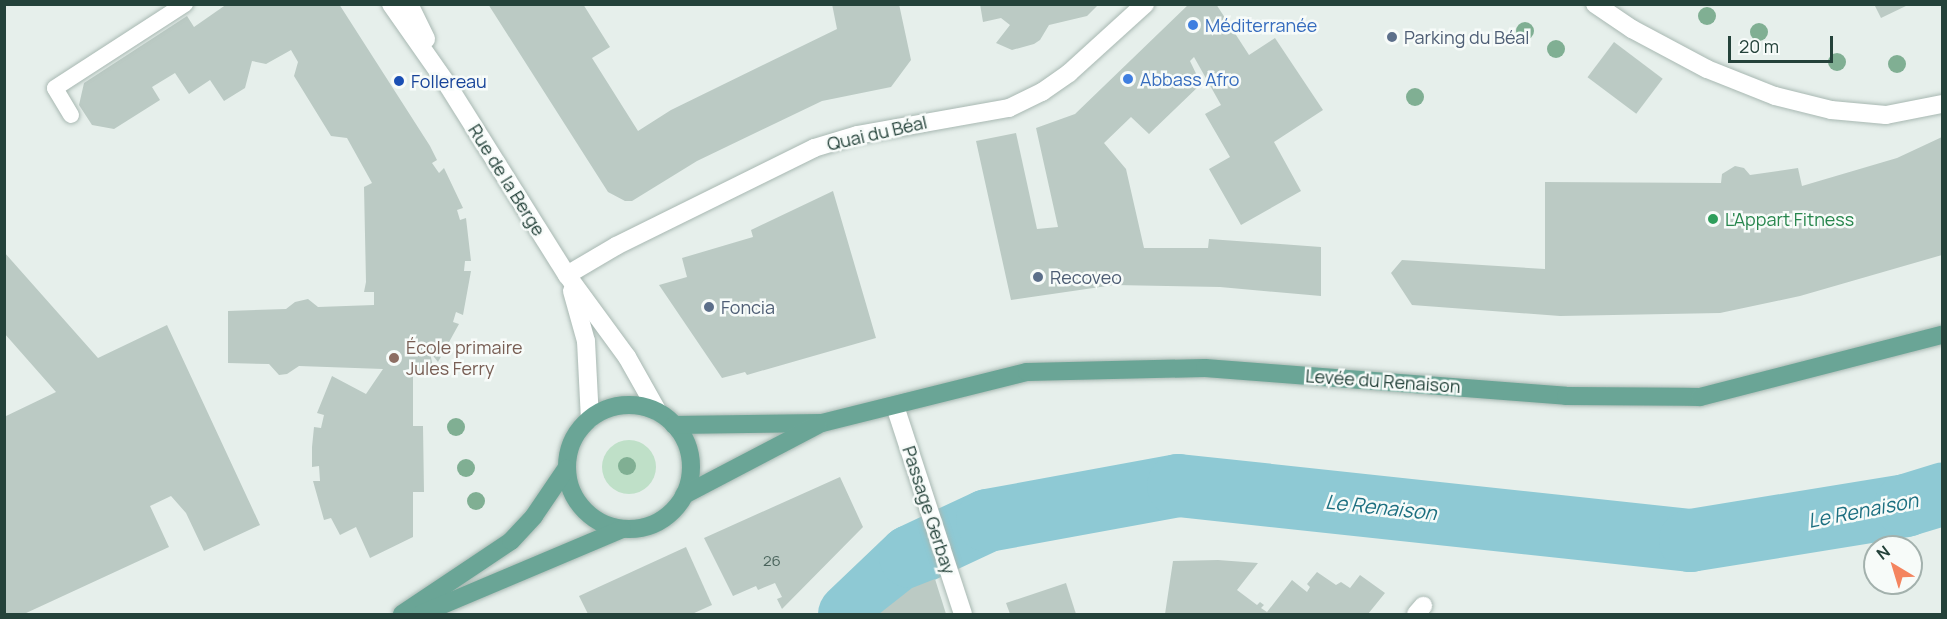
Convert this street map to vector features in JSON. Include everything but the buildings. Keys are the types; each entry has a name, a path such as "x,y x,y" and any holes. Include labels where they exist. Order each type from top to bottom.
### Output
{"main road":[{"name":"Levée du Renaison","path":"674,425 822,423 1027,372 1205,368 1566,396 1700,397 1942,335"},
{"path":"402,615 511,541 534,516 566,469 570,448 578,432 590,419 605,410 622,405 641,406 658,412 674,425 683,437 691,466 684,495 676,507 658,521 637,528 622,529 605,525 590,516 578,502 570,486 566,469"},
{"name":"Levée du Renaison","path":"684,495 822,423"},
{"path":"421,615 622,529"}],"street":[{"name":"Rue de la Berge","path":"391,4 447,84 567,275 627,357 658,412"},
{"name":"Rue de la Berge","path":"410,4 447,84"},
{"name":"Quai du Béal","path":"567,275 616,246 814,148 857,135 1009,108 1042,93 1069,73 1145,4"},
{"path":"1595,4 1632,30 1707,69 1775,96 1831,110 1886,116 1942,104"},
{"name":"Rue de la Berge","path":"567,275 586,341 590,419"},
{"name":"Passage Gerbay","path":"895,406 963,615"}],"lane":[{"path":"72,115 55,88 185,4"}],"green space":[{"path":"624,440 634,440 644,444 652,452 656,467 652,482 644,490 634,494 624,494 614,490 606,482 602,472 602,462 606,452 614,444"}],"waterway":[{"name":"Le Renaison","path":"849,614 910,556 987,520 1178,485 1690,540 1905,505 1942,494"}],"place":[{"name":"Méditerranée","path":"1193,25"},
{"name":"Parking du Béal","path":"1392,37"},
{"name":"Abbass Afro","path":"1128,79"},
{"name":"Follereau","path":"399,81"},
{"name":"L'Appart Fitness","path":"1713,219"},
{"name":"Recoveo","path":"1038,277"},
{"name":"Foncia","path":"709,307"},
{"name":"École primaire Jules Ferry","path":"394,358"}]}
